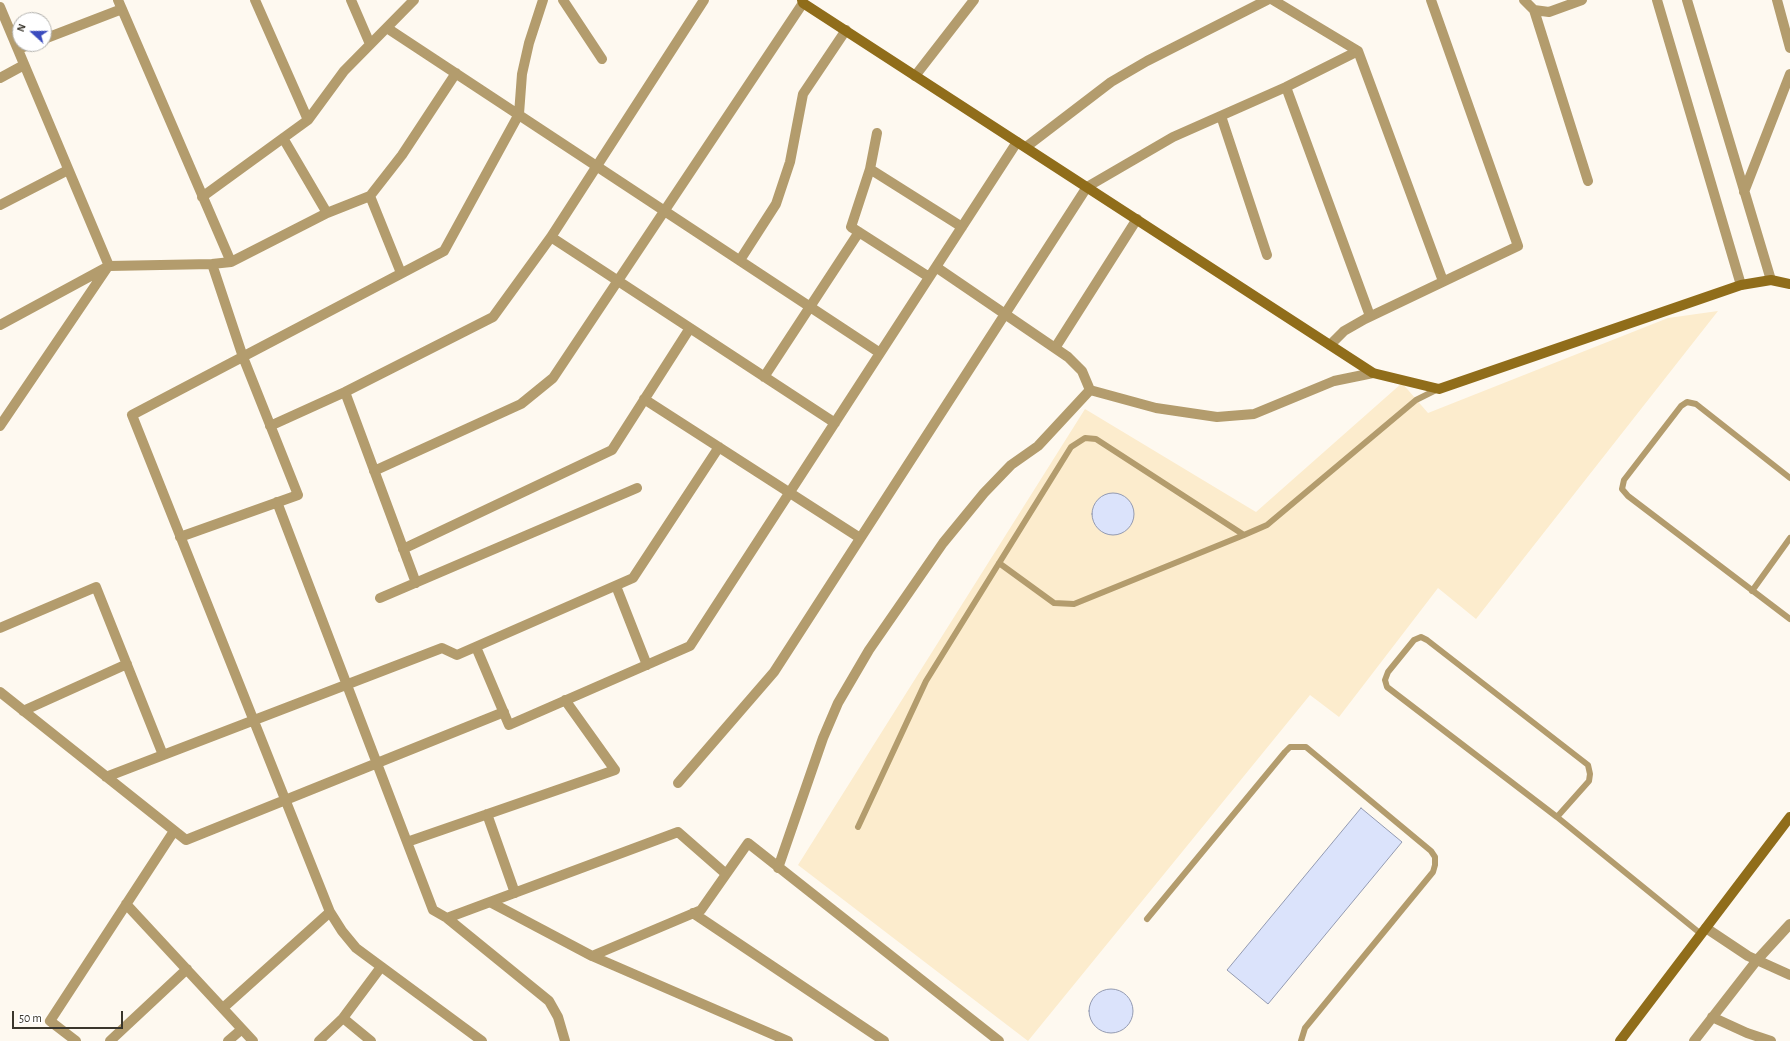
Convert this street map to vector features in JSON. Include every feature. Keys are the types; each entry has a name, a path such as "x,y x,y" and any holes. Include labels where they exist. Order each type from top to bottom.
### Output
{"street":[{"path":"255,0 308,120"},
{"path":"350,0 370,44"},
{"path":"202,197 308,120 344,71 414,0"},
{"path":"482,1041 356,948 342,931 330,912 132,415 444,251 519,114 522,74 527,51 543,0"},
{"path":"563,0 602,59"},
{"path":"270,426 345,392 493,317 551,237 704,0"},
{"path":"915,76 974,0"},
{"path":"476,647 509,725 690,646 962,227 1021,144 1111,82 1148,61 1267,0"},
{"path":"1273,0 1358,51 1443,281"},
{"path":"1330,345 1344,331 1370,316 1518,246 1431,0"},
{"path":"1524,0 1534,10 1588,181"},
{"path":"1534,10 1549,12 1582,0"},
{"path":"1657,0 1741,285"},
{"path":"1687,0 1771,280"},
{"path":"1777,0 1790,48"},
{"path":"374,471 521,404 553,378 802,2 1373,373 1439,389 1741,285 1771,280 1790,284"},
{"path":"52,35 120,5 231,262"},
{"path":"0,7 12,35"},
{"path":"387,28 597,165 880,353"},
{"path":"740,260 776,204 790,162 803,94 846,30"},
{"path":"678,783 774,672 1087,187 1173,137 1286,87 1358,51"},
{"path":"19,52 108,266"},
{"path":"0,78 24,65"},
{"path":"0,325 108,266 212,264 231,262 327,213 370,196 402,155 456,73"},
{"path":"1744,192 1790,74"},
{"path":"1286,87 1370,316"},
{"path":"1221,116 1267,256"},
{"path":"877,133 870,169 851,227 929,278"},
{"path":"283,138 327,213"},
{"path":"870,169 962,227"},
{"path":"0,205 68,170"},
{"path":"370,196 401,273"},
{"path":"1055,348 1136,219"},
{"path":"764,377 860,232"},
{"path":"551,237 835,423"},
{"path":"180,537 298,495 243,356 212,264"},
{"path":"0,426 108,266"},
{"path":"936,267 1068,357 1082,371 1090,390"},
{"path":"404,549 612,450 690,328"},
{"path":"1090,390 1156,408 1217,417 1254,414 1334,381 1373,373"},
{"path":"778,868 823,738 838,702 869,650 943,543 980,498 1011,465 1038,446 1090,390"},
{"path":"345,392 416,583"},
{"path":"644,399 860,538"},
{"path":"106,777 442,648 457,656 633,578 719,447"},
{"path":"380,598 637,488"},
{"path":"277,502 433,910 447,918 549,1001 558,1017 564,1041"},
{"path":"616,586 647,665"},
{"path":"0,628 96,587 164,755"},
{"path":"23,711 127,664"},
{"path":"0,692 186,840 504,712"},
{"path":"407,842 615,770 565,700"},
{"path":"487,814 515,893"},
{"path":"1620,1041 1790,817"},
{"path":"76,1041 50,1021 174,831"},
{"path":"447,918 678,832 726,874"},
{"path":"592,956 701,910 748,844 999,1041"},
{"path":"490,902 592,956 788,1041"},
{"path":"126,904 253,1041"},
{"path":"223,1008 330,912"},
{"path":"692,913 884,1041"},
{"path":"1694,1041 1757,960 1790,924"},
{"path":"1703,931 1748,956 1790,975"},
{"path":"319,1041 343,1018 381,967"},
{"path":"110,1041 187,969"},
{"path":"1712,1017 1747,1033 1771,1041"},
{"path":"343,1018 371,1041"},
{"path":"228,1041 242,1029"}],"lane":[{"path":"999,563 1054,602 1074,604 1266,525 1416,400 1439,389"},
{"path":"1790,478 1696,404 1687,402 1681,406 1624,480 1622,489 1628,496 1790,619"},
{"path":"858,827 926,681 1071,447 1085,438 1096,439 1244,535"},
{"path":"1752,591 1790,538"},
{"path":"1557,817 1589,781 1590,774 1588,765 1427,640 1421,637 1414,640 1388,672 1385,680 1387,687 1703,931"},
{"path":"1147,919 1285,752 1290,747 1306,747 1431,851 1435,857 1435,865 1433,872 1305,1028 1301,1041"}],"shaded area":[{"path":"1718,311 1476,619 1438,588 1339,717 1310,695 1028,1041 798,865 1085,409 1256,512 1402,383 1428,413 1668,318"}],"building":[{"path":"1109,493 1117,493 1125,496 1131,502 1134,514 1131,526 1125,532 1117,535 1109,535 1101,532 1095,526 1092,518 1092,510 1095,502 1101,496"},
{"path":"1361,808 1402,842 1268,1004 1227,970"},
{"path":"1111,989 1123,993 1129,999 1133,1011 1129,1023 1123,1029 1111,1033 1099,1029 1093,1023 1089,1011 1093,999 1099,993"}]}
